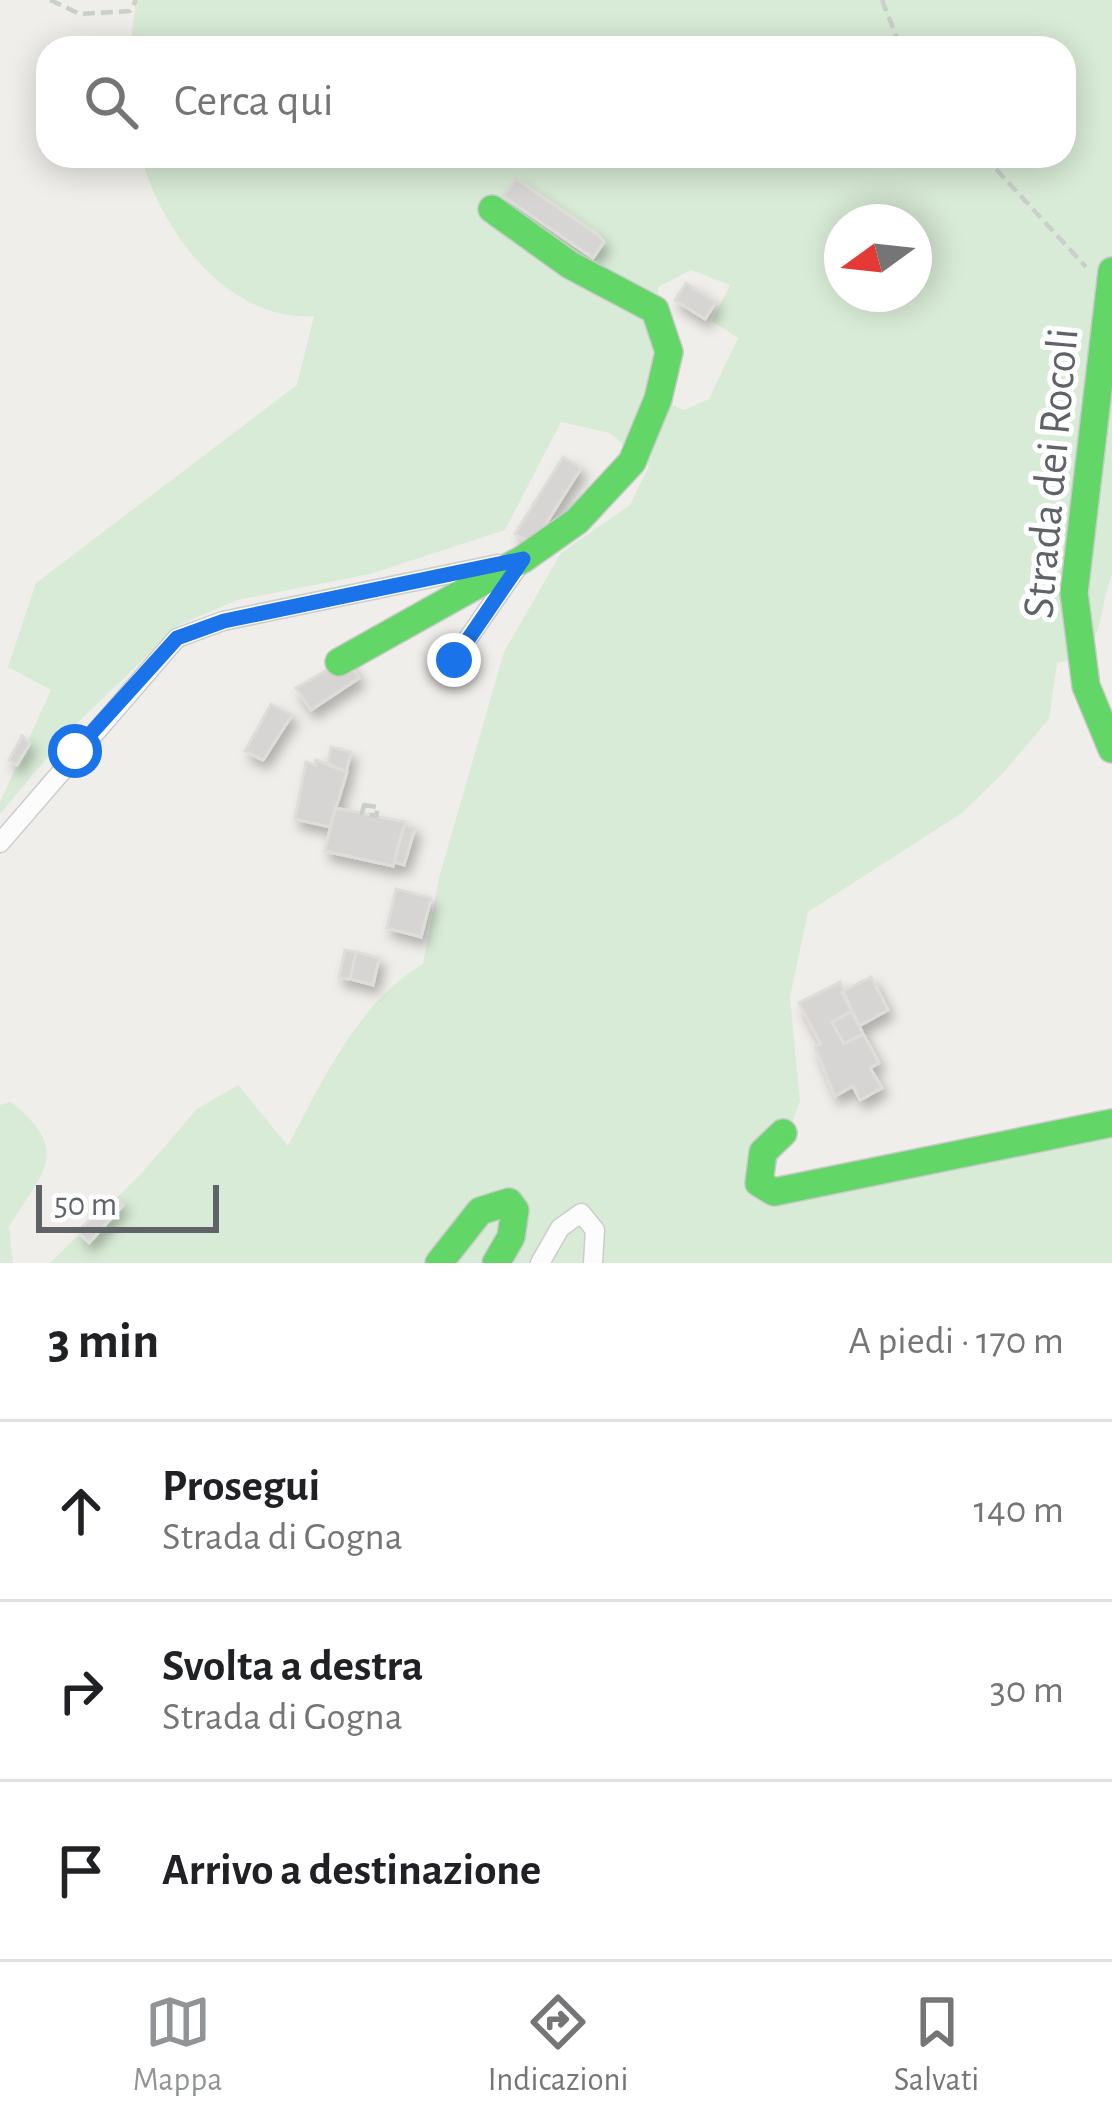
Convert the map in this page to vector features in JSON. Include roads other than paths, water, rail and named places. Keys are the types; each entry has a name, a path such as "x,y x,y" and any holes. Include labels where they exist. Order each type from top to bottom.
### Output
{"street":[{"path":"339,662 523,559 577,521 632,462 658,399 669,352 655,310 570,265 492,209"},
{"name":"Strada dei Rocoli","path":"1100,270 1074,593 1086,686 1112,749"},
{"path":"454,660 523,559"},
{"path":"0,843 177,638 224,621 523,559"},
{"path":"784,1133 764,1152 759,1183 774,1192 1112,1124"},
{"path":"440,1263 480,1211 509,1202 515,1210 511,1237 496,1263"},
{"path":"540,1263 560,1228 581,1213 595,1230 593,1263"}]}
